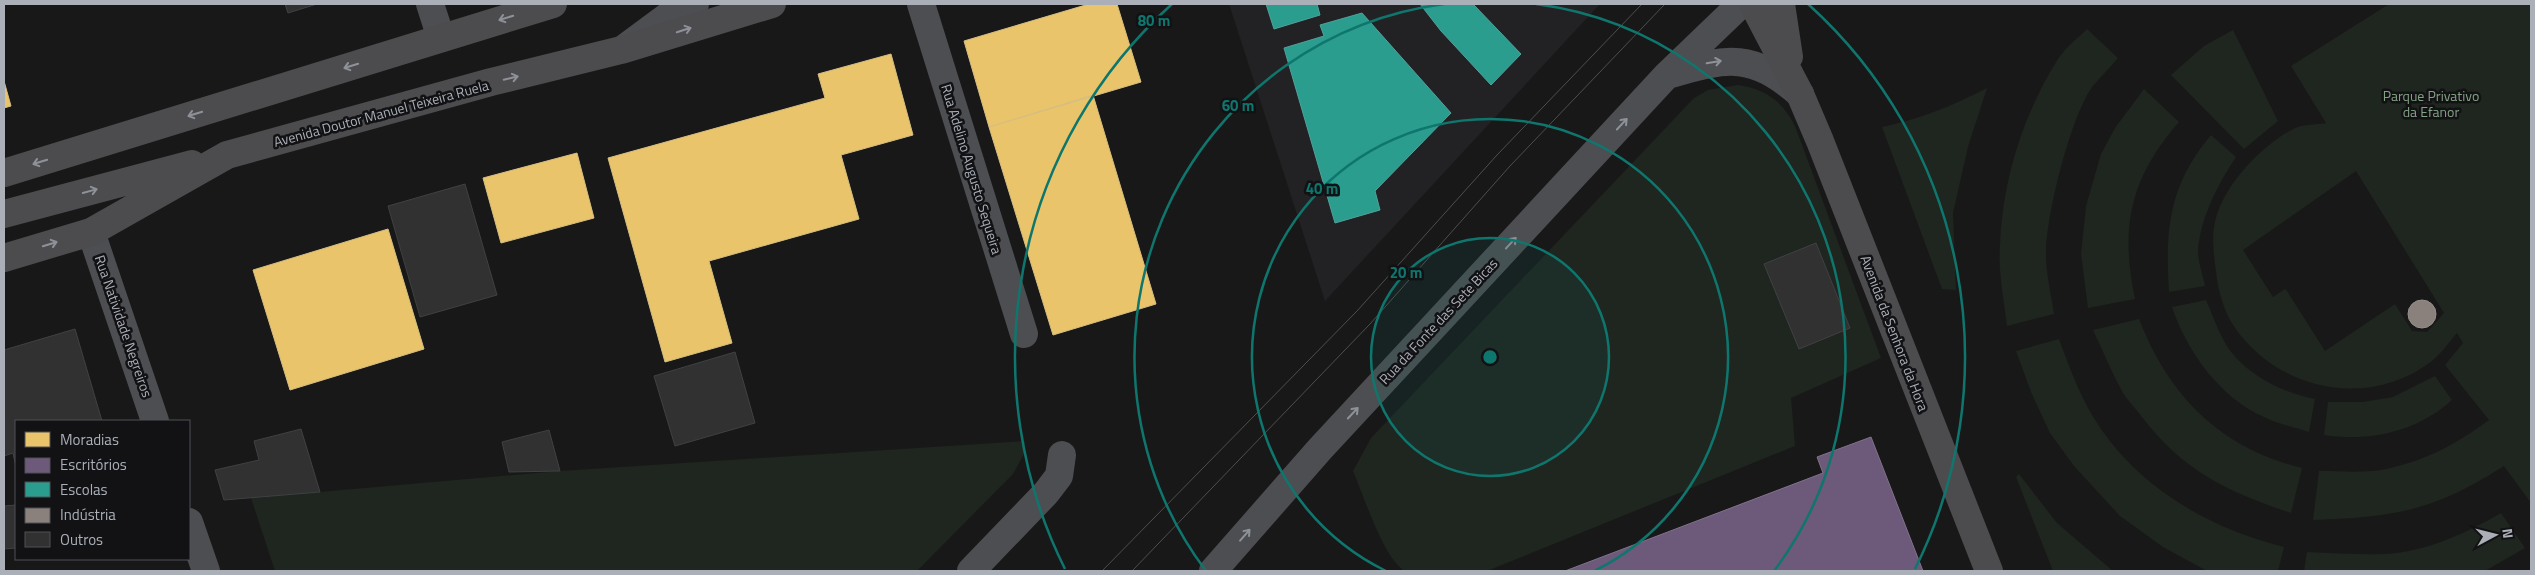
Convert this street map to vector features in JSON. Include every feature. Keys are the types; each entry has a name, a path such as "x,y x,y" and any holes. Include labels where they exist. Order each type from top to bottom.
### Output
{"main road":[{"path":"4,173 552,4"},
{"name":"Avenida Doutor Manuel Teixeira Ruela","path":"4,258 91,232 227,155 491,82 621,50 772,4"},
{"name":"Avenida da Senhora da Hora","path":"1753,4 1800,94"},
{"name":"Avenida da Senhora da Hora","path":"1781,4 1788,54 1800,94 1989,571"},
{"path":"4,214 227,155"}],"street":[{"path":"430,4 441,38"},
{"path":"621,50 676,10 695,4"},
{"name":"Rua Adelino Augusto Sequeira","path":"921,4 1024,334"},
{"name":"Rua da Fonte das Sete Bicas","path":"1213,571 1320,449 1667,75 1741,4"},
{"path":"1667,75 1721,60 1742,62 1755,64 1770,72 1800,94"},
{"name":"Rua Natividade Negreiros","path":"91,232 155,420"},
{"path":"971,571 1046,493 1059,476 1062,455"},
{"path":"190,525 206,571"}],"shaded area":[{"path":"1229,4 1600,4 1325,301"}],"green space":[{"name":"Parque Privativo da Efanor","path":"2389,4 2531,4 2531,503 2504,466 2456,493 2413,509 2368,517 2313,520 2319,471 2358,472 2396,467 2451,445 2489,420 2445,365 2463,343 2457,333 2436,358 2408,376 2381,385 2354,389 2327,386 2301,379 2276,367 2254,350 2231,322 2220,294 2213,238 2218,212 2224,198 2243,170 2280,137 2297,127 2326,123 2291,66","holes":["2356,171 2444,313 2427,332 2412,331 2395,304 2325,351 2287,291 2285,289 2273,297 2243,250"]},
{"path":"2087,29 2118,58 2092,87 2084,102 2068,142 2056,189 2046,249 2047,273 2054,314 2007,326 2000,256 2002,222 2010,173 2034,102 2061,55"},
{"path":"2233,30 2278,121 2244,149 2171,75 2204,46"},
{"path":"1738,85 1765,93 1779,103 1795,126 1881,358 1791,398 1795,446 1487,571 1405,571 1389,554 1382,541 1353,471 1371,438 1694,98 1708,90"},
{"path":"1987,88 1968,147 1953,213 1956,290 1942,289 1882,127 1936,111"},
{"path":"2144,89 2179,122 2149,163 2133,204 2129,226 2129,249 2135,299 2088,308 2081,254 2086,206 2101,154 2115,128"},
{"path":"2211,135 2236,157 2211,202 2199,239 2198,251 2205,286 2169,292 2169,228 2178,190 2186,172"},
{"path":"2206,300 2223,339 2239,361 2262,379 2275,386 2315,399 2309,432 2275,422 2248,409 2220,386 2207,371 2186,340 2172,307"},
{"path":"2139,319 2151,347 2166,372 2182,395 2201,415 2222,432 2246,447 2273,459 2302,468 2291,513 2227,488 2191,466 2158,436 2127,399 2093,330"},
{"path":"2059,339 2082,397 2101,429 2118,451 2159,489 2206,518 2231,530 2284,547 2278,571 2207,571 2163,547 2120,516 2074,466 2050,433 2031,392 2016,351"},
{"path":"2435,376 2452,400 2424,420 2392,432 2375,435 2341,437 2324,435 2328,402 2363,402 2393,397"},
{"path":"1025,441 1024,454 1013,474 917,571 275,571 251,498 560,471"},
{"path":"2019,474 2057,523 2113,571 2053,571 2016,477"},
{"path":"2501,513 2525,548 2485,571 2304,571 2307,552 2385,554 2415,550 2474,528"}],"building: Moradias":[{"path":"1089,4 1117,4 1141,82 989,127 964,41"},
{"path":"891,54 913,135 841,155 859,219 709,261 732,343 665,362 608,158 825,98 818,74"},
{"path":"4,81 11,106 4,108"},
{"path":"1093,95 1156,304 1053,335 989,127"},
{"path":"577,153 594,218 501,243 483,178"},
{"path":"388,229 424,349 290,390 253,270"}],"building: Escritórios":[{"path":"1871,437 1923,571 1565,571 1823,473 1817,457"}],"building: Escolas":[{"path":"1266,4 1317,4 1320,15 1274,29"},
{"path":"1420,4 1473,4 1521,54 1491,85 1441,31"},
{"path":"1362,13 1451,113 1375,191 1380,210 1335,223 1284,48 1324,36 1320,25"}],"building: Indústria":[{"path":"2422,300 2432,304 2436,314 2432,324 2422,328 2412,324 2408,314 2412,304"}],"building: Outros":[{"path":"285,4 317,4 288,13"},
{"path":"465,184 497,295 420,317 388,206"},
{"path":"1816,243 1850,328 1799,349 1764,264"},
{"path":"75,329 102,420 15,420 15,462 13,453 4,456 4,350"},
{"path":"735,352 755,423 675,446 654,376"},
{"path":"301,429 320,492 224,500 215,470 259,460 254,441"},
{"path":"549,430 560,471 509,472 502,442"},
{"path":"15,505 15,548 4,549 4,506"}],"tram line":[{"path":"1102,571 1357,311 1497,155 1642,4"},
{"path":"1132,571 1370,324 1510,166 1665,4"}]}
